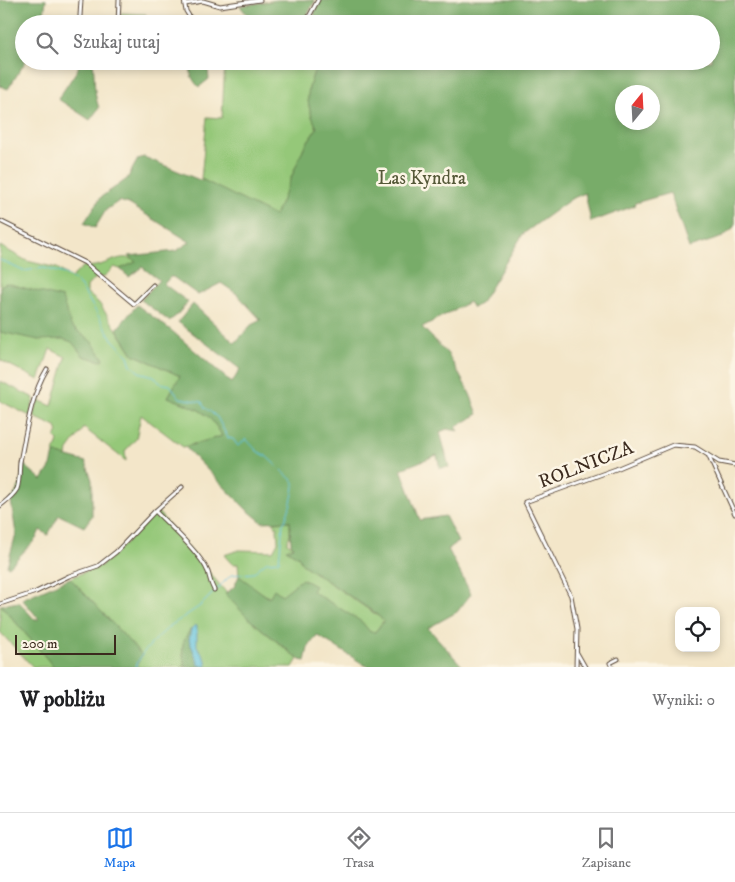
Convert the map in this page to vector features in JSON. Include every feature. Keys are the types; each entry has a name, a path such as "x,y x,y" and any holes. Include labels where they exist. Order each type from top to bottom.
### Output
{"street":[{"path":"80,15 81,0"},
{"path":"118,15 119,0"},
{"path":"189,15 185,2 203,1 220,6 260,0"},
{"path":"310,15 318,0"},
{"path":"0,221 84,263 134,304 153,286"},
{"path":"0,506 12,496 18,487 21,456 31,412 42,378 47,369"},
{"name":"ROLNICZA","path":"576,667 577,629 571,596 525,502 616,469 673,445 695,447 719,462 735,465"},
{"path":"709,456 735,514"},
{"path":"0,604 36,592 69,576 98,566 116,552 155,511 182,487"},
{"path":"155,511 198,558 208,572 208,581 214,590"},
{"path":"577,653 585,667"},
{"path":"612,667 610,663 618,659"}],"green space":[{"path":"0,0 46,0 44,15 15,15 15,70 20,70 8,89 0,86"},
{"path":"277,0 315,1 307,15 247,15 240,6"},
{"name":"Las Kyndra","path":"320,0 735,0 735,226 723,237 689,248 670,193 635,203 634,206 591,222 585,193 571,199 523,234 481,303 473,308 469,302 422,327 448,354 470,394 478,414 456,427 459,431 447,429 440,432 449,467 440,468 437,455 401,469 420,520 445,516 458,542 448,549 471,594 457,612 428,628 463,667 368,667 317,635 308,648 305,661 300,660 248,618 225,594 234,587 239,576 269,598 274,589 282,595 302,579 315,586 312,591 362,622 370,632 375,632 384,621 302,564 299,557 286,549 294,547 291,544 290,521 262,522 246,509 185,447 222,436 217,427 200,410 168,397 180,376 133,354 117,329 137,305 172,331 232,383 240,369 178,322 193,304 235,343 251,325 261,320 237,294 221,283 198,295 173,277 170,277 164,284 188,302 169,321 141,300 159,280 142,267 129,277 120,269 136,262 129,256 176,251 190,242 129,204 119,201 106,210 95,228 84,223 101,197 127,179 138,159 144,157 202,181 201,179 275,216 304,147 317,128 308,102 309,87 315,70 720,70 720,15 314,15"},
{"path":"121,13 146,14 146,15 121,15"},
{"path":"77,70 94,70 99,108 90,120 58,99"},
{"path":"190,70 208,70 209,79 199,87 191,75"},
{"path":"225,70 315,70 309,87 308,102 317,128 304,147 275,217 201,179 207,117 222,118"},
{"path":"0,246 27,261 57,268 71,278 84,266 99,265 124,258 137,262 120,269 114,267 103,278 98,276 87,286 87,293 99,303 133,354 180,376 168,397 193,407 206,415 212,420 222,436 183,447 141,415 136,439 125,451 126,461 84,428 68,450 67,457 54,453 58,441 55,438 58,432 56,427 34,417 38,400 52,406 66,357 50,349 39,380 0,360"},
{"path":"6,283 62,298 71,326 92,342 104,359 101,361 83,356 72,342 63,339 39,340 0,332 0,286"},
{"path":"0,381 34,398 30,416 0,401"},
{"path":"54,453 86,462 92,480 92,516 84,527 59,515 48,535 40,530 36,539 9,567 7,566 16,534 11,501 21,483 23,464 42,480 51,466"},
{"path":"157,511 248,618 298,659 293,667 135,667 141,654 70,578 102,565"},
{"path":"290,521 290,534 287,543 294,547 287,549 299,557 302,564 384,620 375,632 370,632 360,622 339,610 279,594 270,598 242,580 239,576 238,564 232,564 224,555 239,550 273,551 278,542 275,522"},
{"path":"70,578 142,655 136,667 54,667 1,605 19,602 35,620 39,619 22,599"},
{"path":"0,605 54,667 33,667 0,632"},
{"path":"191,629 189,640 200,667 185,667 183,643"}],"water":[{"path":"195,625 197,626 197,646 206,660 207,667 199,665 189,640 191,629"}],"waterway":[{"path":"0,260 23,271 44,268 65,274 74,280 82,288 112,339 128,356 131,365 139,372 154,376 160,383 170,385 180,398 202,402 204,407 217,417 228,438 233,439 238,446 246,439 257,451 266,456 294,482 291,503 283,524 279,561 266,562 253,573 231,575 200,606 170,626 155,640 143,653 135,667"}]}
